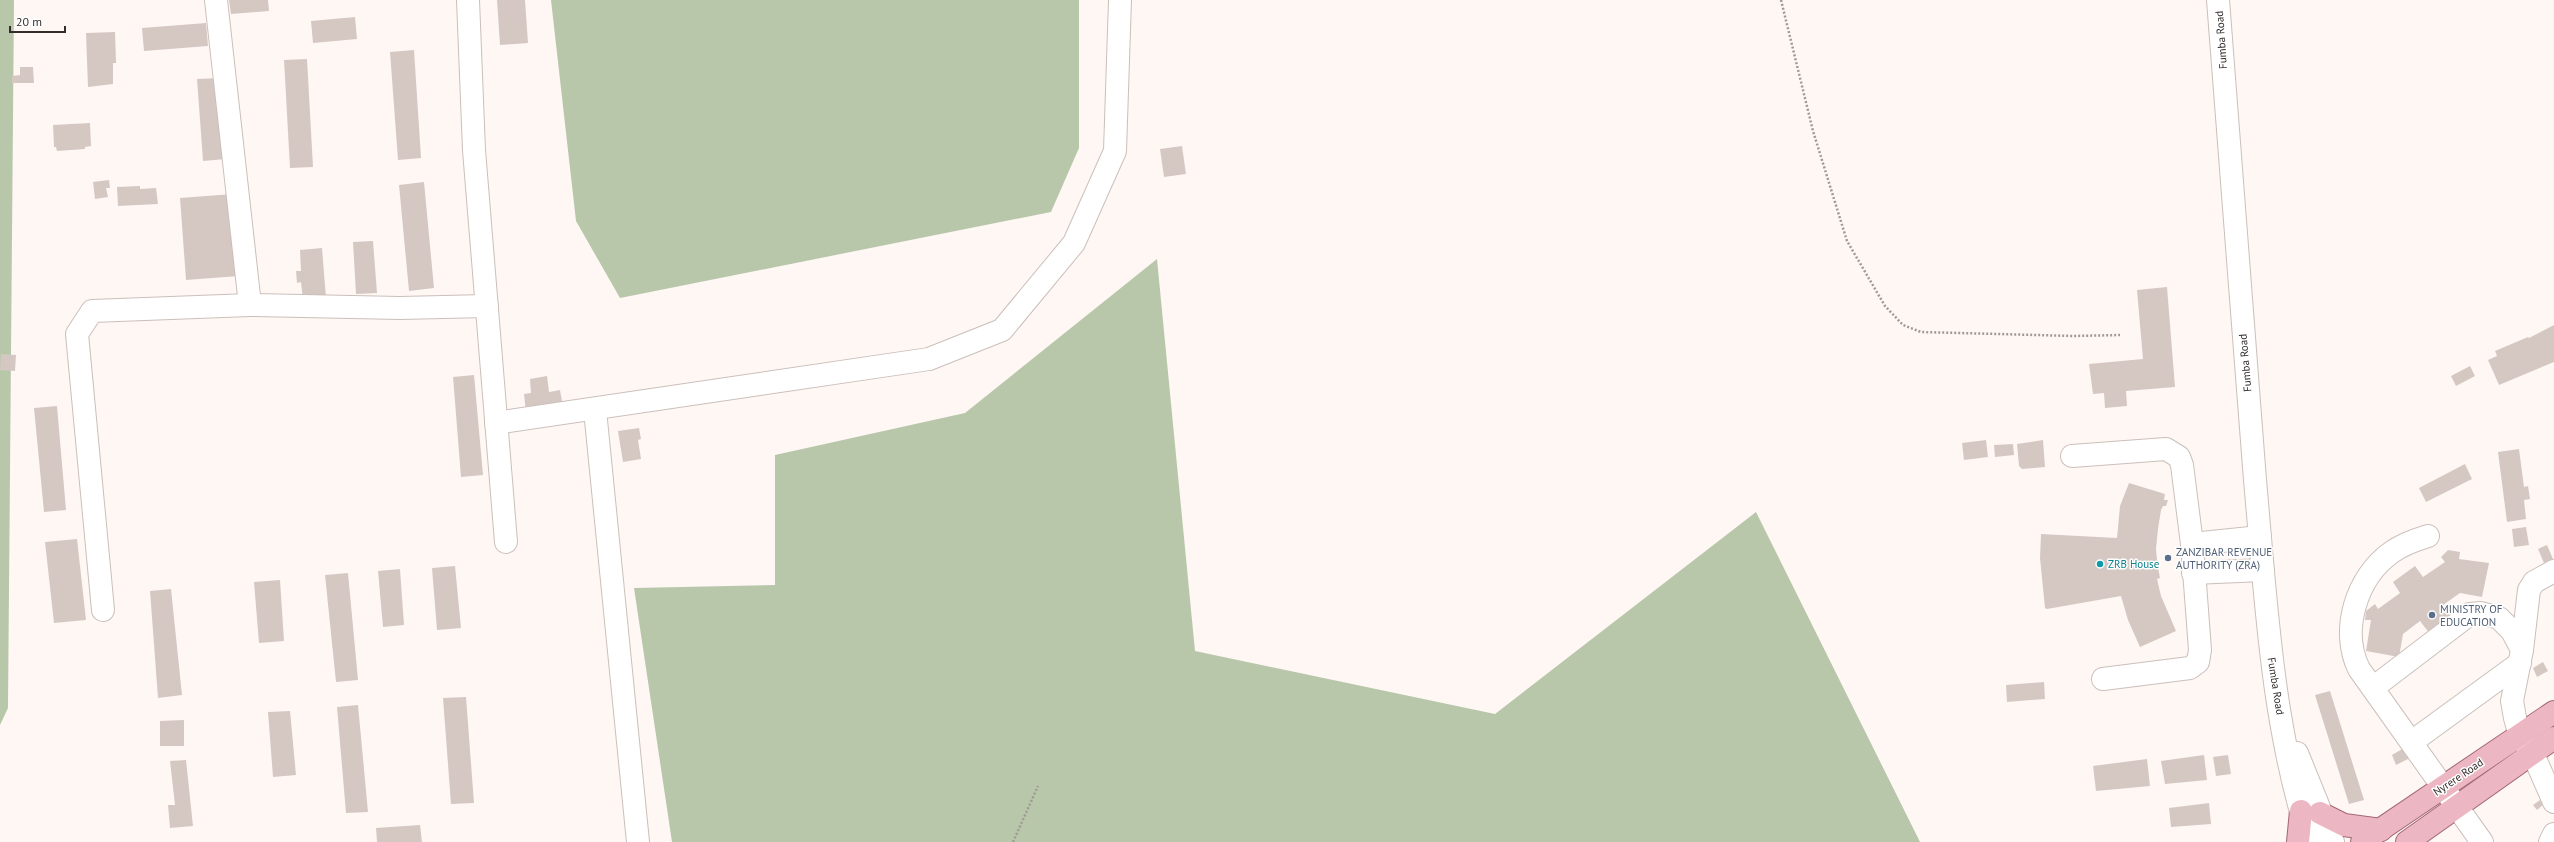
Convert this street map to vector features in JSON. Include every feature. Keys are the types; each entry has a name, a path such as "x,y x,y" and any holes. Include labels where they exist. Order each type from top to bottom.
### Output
{"main road":[{"name":"Nyrere Road","path":"2362,842 2554,712"},
{"path":"2407,842 2554,738"},
{"path":"2298,842 2311,812 2344,825 2381,830"}],"street":[{"path":"216,0 250,305"},
{"path":"468,0 474,150 506,542"},
{"path":"496,423 595,410 929,359 1002,330 1074,243 1115,151 1120,0"},
{"name":"Fumba Road","path":"2218,0 2238,274 2270,644 2289,768 2311,812 2333,842"},
{"path":"103,610 76,334 92,312 250,305 400,308 487,306"},
{"path":"595,410 638,842"},
{"path":"2072,456 2166,449 2179,457 2182,465 2192,544 2200,650 2198,662 2190,668 2103,679"},
{"path":"2428,536 2408,543 2379,563 2362,588 2356,603 2351,636 2354,657 2482,842"},
{"path":"2192,544 2260,537"},
{"path":"2193,573 2263,570"},
{"path":"2554,571 2534,582 2529,590 2521,656 2512,701 2520,736 2533,754 2554,802"},
{"path":"2374,687 2470,614 2481,613 2499,618 2512,631 2521,656"},
{"path":"2413,741 2521,656"},
{"name":"Fumba Road","path":"2310,842 2311,812"},
{"path":"2550,842 2554,834"}],"path":[{"path":"1780,0 1813,131 1848,241 1885,306 1903,325 1921,332 2074,336 2120,335"},
{"path":"1013,842 1038,786"}],"green space":[{"path":"0,0 14,0 8,708 0,725"},
{"path":"551,0 1079,0 1079,148 1051,212 620,298 576,221"},
{"path":"1157,259 1195,651 1495,714 1756,512 1920,842 672,842 634,588 775,585 775,455 965,413"}],"building":[{"path":"229,0 268,0 269,11 231,14"},
{"path":"497,0 525,0 528,43 500,45"},
{"path":"355,17 357,39 313,43 311,21"},
{"path":"206,23 208,46 144,51 142,28"},
{"path":"115,32 116,63 113,63 113,84 88,87 86,33"},
{"path":"414,50 421,158 398,160 390,52"},
{"path":"307,59 313,167 290,168 284,60"},
{"path":"20,67 33,67 34,83 12,83 12,76 20,75"},
{"path":"220,78 226,159 203,161 197,79"},
{"path":"90,123 91,146 85,147 85,149 57,151 56,147 54,147 53,125"},
{"path":"1182,146 1186,174 1164,177 1160,149"},
{"path":"109,180 110,188 106,188 108,197 95,199 93,182"},
{"path":"424,182 434,288 409,291 399,185"},
{"path":"140,186 140,189 156,188 158,204 118,206 117,187"},
{"path":"233,194 239,276 186,280 180,198"},
{"path":"373,241 377,293 356,294 353,242"},
{"path":"322,248 326,298 303,300 301,282 297,283 296,271 301,271 300,250"},
{"path":"2167,287 2175,387 2126,391 2127,406 2105,408 2104,393 2093,394 2089,364 2143,359 2137,290"},
{"path":"2554,325 2554,362 2499,385 2488,360 2497,356 2495,351 2528,337 2529,338"},
{"path":"1,354 16,355 15,371 0,370"},
{"path":"2470,366 2475,376 2456,386 2451,376"},
{"path":"474,375 483,475 461,477 453,377"},
{"path":"547,376 549,392 560,390 563,407 526,412 524,394 531,393 530,379"},
{"path":"57,406 66,510 44,512 34,408"},
{"path":"639,428 641,439 638,440 641,459 623,462 618,431"},
{"path":"1986,440 1988,457 1964,460 1962,443"},
{"path":"2043,440 2045,467 2022,469 2019,466 2017,444"},
{"path":"2013,444 2014,455 1995,457 1994,445"},
{"path":"2519,449 2524,487 2528,486 2530,499 2524,500 2526,519 2507,522 2498,452"},
{"path":"2465,464 2472,479 2426,502 2419,488"},
{"name":"ZRB House","path":"2129,483 2165,494 2164,500 2168,500 2166,506 2163,506 2161,510 2158,529 2156,549 2157,560 2160,563 2158,567 2160,578 2157,579 2161,596 2176,631 2140,647 2128,620 2121,596 2047,609 2045,608 2040,558 2041,534 2117,538 2120,506"},
{"path":"2526,527 2529,545 2514,547 2512,529"},
{"path":"77,539 86,620 54,623 45,542"},
{"path":"2547,545 2553,559 2544,563 2538,549"},
{"path":"2448,550 2460,552 2459,559 2489,563 2482,597 2460,593 2443,605 2452,618 2430,634 2420,621 2403,634 2399,657 2366,651 2371,620 2365,620 2366,611 2375,604 2378,609 2400,593 2393,582 2415,566 2423,577 2445,562 2441,557"},
{"path":"455,566 461,628 437,630 432,568"},
{"path":"400,569 404,625 383,627 378,571"},
{"path":"348,573 358,680 336,682 325,575"},
{"path":"280,580 284,641 259,643 254,582"},
{"path":"171,589 182,695 158,698 150,591"},
{"path":"2543,662 2548,671 2537,677 2533,668"},
{"path":"2044,682 2045,699 2007,702 2006,685"},
{"path":"2330,691 2364,800 2349,804 2315,695"},
{"path":"466,697 474,803 451,804 443,698"},
{"path":"358,705 368,812 346,813 337,707"},
{"path":"290,711 296,775 273,777 268,712"},
{"path":"184,720 184,746 160,746 160,721"},
{"path":"2404,748 2410,758 2396,765 2392,755"},
{"path":"2204,755 2207,780 2165,784 2161,761"},
{"path":"2228,755 2231,774 2216,776 2213,757"},
{"path":"2147,759 2150,786 2096,791 2093,766"},
{"path":"186,760 193,826 170,828 168,805 175,805 170,761"},
{"path":"2540,800 2543,805 2537,810 2533,805"},
{"path":"2209,803 2211,824 2171,827 2169,808"},
{"path":"420,825 422,842 377,842 376,828"}],"place":[{"name":"ZANZIBAR REVENUE AUTHORITY (ZRA)","path":"2168,558"},
{"name":"ZRB House","path":"2100,564"},
{"name":"MINISTRY OF EDUCATION","path":"2432,615"}]}
